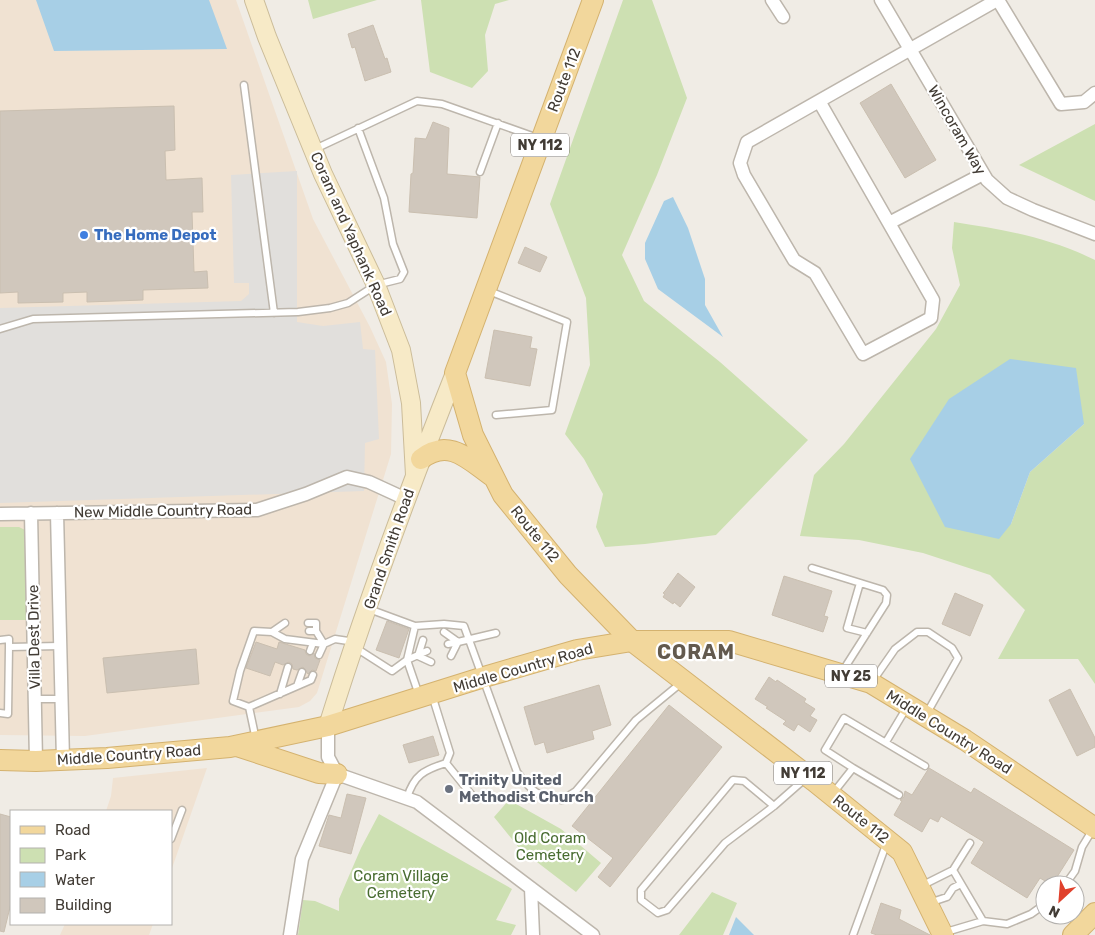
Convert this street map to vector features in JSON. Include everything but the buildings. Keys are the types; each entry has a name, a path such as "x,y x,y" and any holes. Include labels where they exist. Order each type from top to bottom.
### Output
{"main road":[{"name":"Coram and Yaphank Road","path":"254,0 313,150 376,285 401,350 411,403 418,467"},
{"name":"Route 112","path":"594,0 455,373 473,435 503,495 568,575 632,641 808,776 902,852 942,934"},
{"name":"Grand Smith Road","path":"328,726 406,499 455,373"},
{"path":"418,467 430,452 446,449 456,452 494,477"},
{"name":"Middle Country Road","path":"0,760 36,761 107,758 247,744 328,726 577,650 632,641 729,641 871,683 965,740 1094,827"},
{"path":"247,744 319,773 337,774"},
{"path":"1073,935 1095,913"}],"street":[{"path":"772,0 783,18"},
{"name":"Wincoram Way","path":"881,0 987,180 1007,198 1095,234"},
{"path":"819,101 933,300 931,318 863,354 815,272 794,260 744,175 740,163 748,142 819,101 997,0 1061,104 1084,102 1095,93"},
{"path":"889,223 983,174"},
{"name":"New Middle Country Road","path":"0,514 257,510 306,494 347,477 369,482 406,499"},
{"name":"Villa Dest Drive","path":"31,513 36,761"},
{"name":"Villa Dest Drive","path":"57,513 63,760"},
{"path":"328,726 328,757 337,774 412,800 593,935"},
{"path":"290,935 302,859 337,774"},
{"path":"531,888 532,935"}],"lane":[{"path":"244,85 274,313"},
{"path":"313,150 417,100 442,104 542,140"},
{"path":"480,172 498,123"},
{"path":"0,329 33,319 298,312 339,305 359,297 376,285 400,279 404,272 393,244 384,198 358,128"},
{"path":"485,290 567,322 552,410 496,415"},
{"path":"812,568 883,590 887,596 886,603 841,673"},
{"path":"860,583 847,628 867,633"},
{"path":"368,609 415,626 444,624 464,626 517,772 529,788 545,798 562,800 576,791 636,720 684,681"},
{"path":"272,632 285,623"},
{"path":"308,623 316,623 316,631 324,644"},
{"path":"412,800 411,786 416,778 428,769 446,762 450,753 426,696 407,660 415,626"},
{"path":"286,631 254,632 240,671 233,701 249,707 311,680 313,675"},
{"path":"308,631 316,631"},
{"path":"272,632 285,639 324,644 335,639 355,645 392,671 407,660 427,651"},
{"path":"444,632 458,642"},
{"path":"871,683 895,649 916,632 928,632 952,648 958,658 925,716"},
{"path":"448,644 496,633"},
{"path":"0,640 9,640 8,714 0,713"},
{"path":"418,656 423,640"},
{"path":"452,656 458,642"},
{"path":"310,651 313,643"},
{"path":"319,655 324,644"},
{"path":"9,647 60,646"},
{"path":"418,656 431,662"},
{"path":"280,694 288,667"},
{"path":"298,686 302,672"},
{"path":"35,699 62,698"},
{"path":"886,742 908,705"},
{"path":"247,744 249,707"},
{"path":"899,795 825,750 844,718 925,766"},
{"path":"446,762 475,799"},
{"path":"831,795 853,768"},
{"path":"774,806 744,781 733,780 641,890 641,900 658,913 667,910 725,843 774,806 808,776"},
{"path":"172,837 182,810"},
{"path":"1072,875 1082,847 1094,827"},
{"path":"853,935 888,841"},
{"path":"923,895 953,870 970,843"},
{"path":"953,870 982,921"},
{"path":"923,895 947,897 953,888 961,884"},
{"path":"942,934 982,921 1008,924 1035,911"}],"shaded area":[{"path":"0,0 236,0 313,219 370,327 386,362 392,404 391,454 317,693 310,701 299,707 85,736 0,735"},
{"path":"297,171 297,322 323,326 360,322 363,349 375,350 379,439 365,443 364,491 0,503 0,308 241,301 249,294 249,283 234,283 231,175"},
{"path":"207,768 172,868 172,810 106,810 111,796 113,778"},
{"path":"65,925 153,925 149,935 60,935"}],"green space":[{"path":"308,0 377,0 313,19"},
{"path":"421,0 509,0 495,4 485,35 488,71 472,88 430,72"},
{"path":"623,0 652,0 687,98 657,175 622,255 644,301 720,362 808,440 716,535 605,547 596,527 603,494 584,459 565,434 590,365 586,298 550,204"},
{"path":"1095,124 1095,201 1019,165"},
{"path":"954,222 1009,231 1043,240 1095,260 1095,684 1078,659 998,659 1025,610 990,575 923,553 859,540 800,536 814,475 844,444 936,329 960,285 952,248","holes":["949,399 1084,424 1030,472 1011,524"]},
{"path":"0,527 19,527 25,530 28,620 0,620"},
{"name":"Old Coram Cemetery","path":"509,800 561,829 601,863 576,892 520,849 494,817"},
{"name":"Coram Village Cemetery","path":"379,814 512,889 496,920 516,925 511,935 298,935 303,900 315,901 339,911 339,899 361,848"},
{"path":"712,892 737,903 723,935 679,935"}],"water":[{"path":"36,0 209,0 227,49 54,51"},
{"path":"673,197 688,228 705,279 705,305 723,337 658,289 645,259 645,243 664,201"},
{"path":"1010,359 1076,368 1084,424 1030,472 1011,524 999,539 945,527 910,459 949,399"},
{"path":"736,917 754,935 729,935"}],"place":[{"name":"The Home Depot","path":"84,235"},
{"name":"Trinity United Methodist Church","path":"449,789"}],"district":[{"name":"CORAM","path":"696,652"}]}
